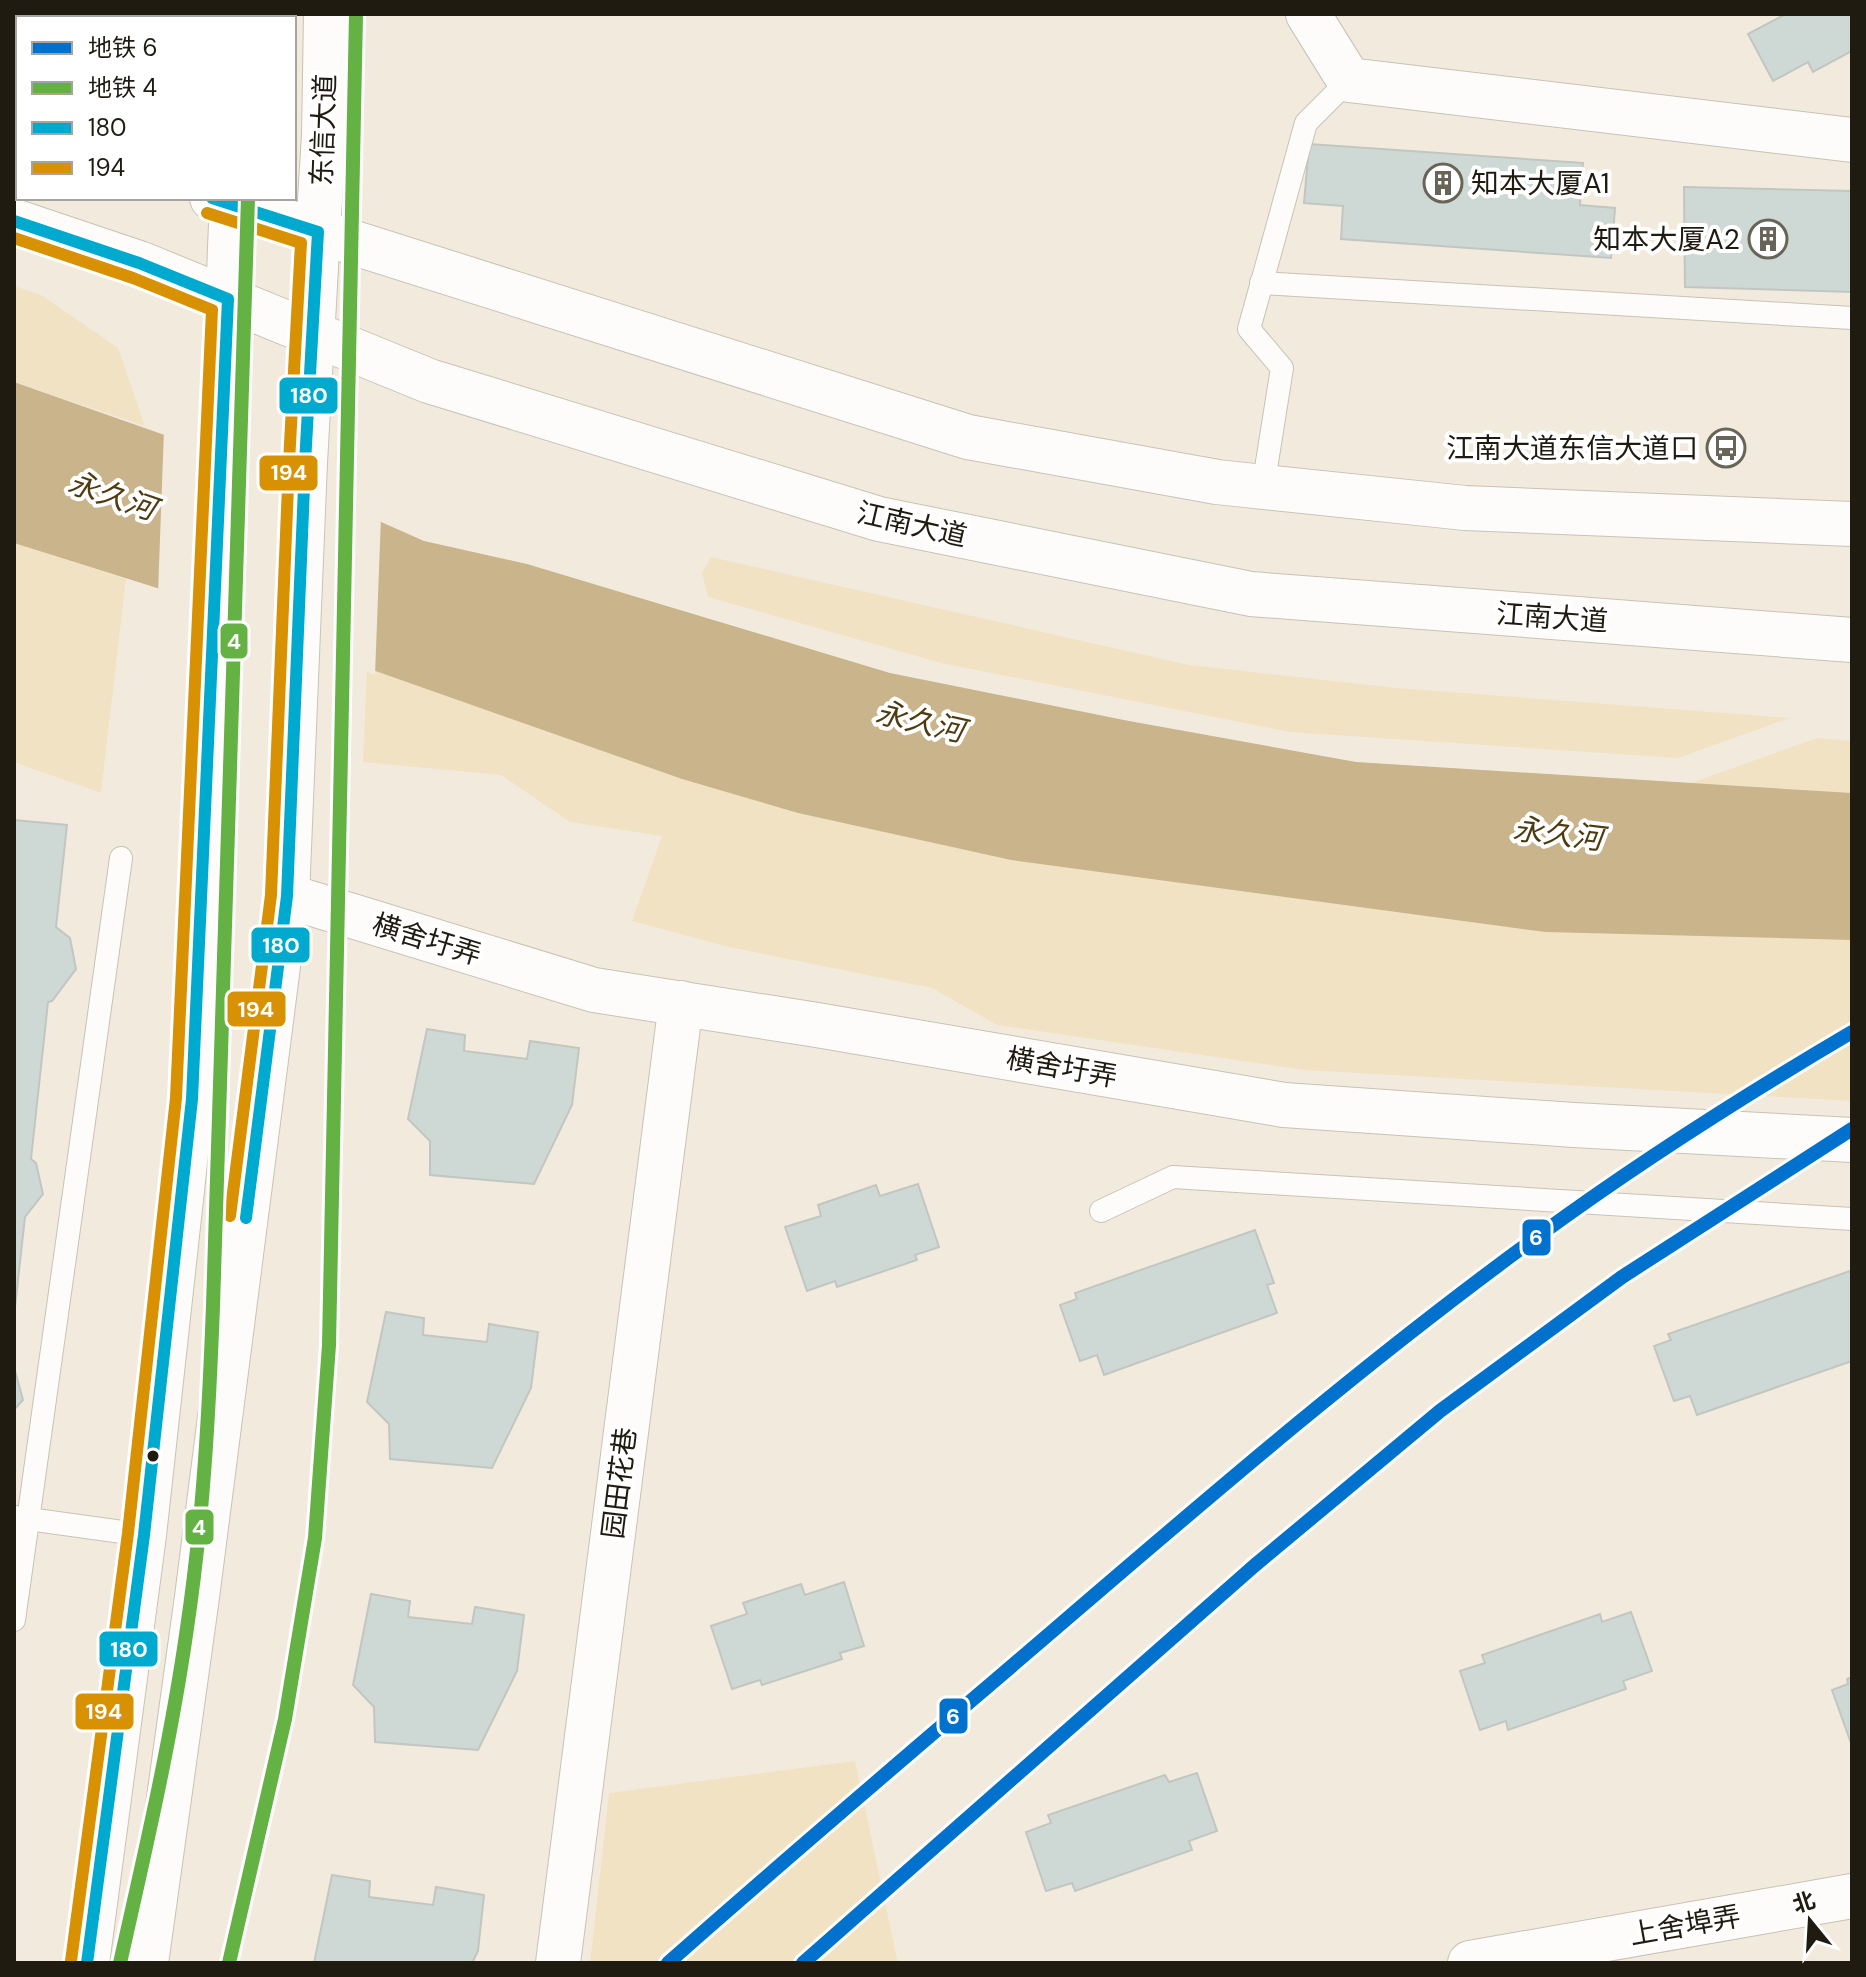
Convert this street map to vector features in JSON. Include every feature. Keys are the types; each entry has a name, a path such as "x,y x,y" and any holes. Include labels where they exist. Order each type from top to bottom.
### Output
{"main road":[{"name":"东信大道","path":"146,1963 197,1597 287,896 305,463 324,135 326,14"},
{"path":"1308,14 1349,80 1852,140"},
{"path":"87,1963 144,1535 192,1099 223,443 228,299 225,200 968,437 1217,482 1465,508 1852,524"},
{"name":"江南大道","path":"14,221 139,263 429,381 879,519 1251,594 1852,640"},
{"name":"横舍圩弄","path":"287,896 594,990 1284,1105 1852,1140"},
{"name":"园田花巷","path":"558,1963 681,1003"},
{"name":"上舍埠弄","path":"1470,1963 1852,1896"}],"lane":[{"path":"1263,487 1282,368 1249,329 1306,123 1349,80"},
{"path":"1261,283 1852,318"},
{"path":"14,1620 21,1518 121,858"},
{"path":"1101,1211 1173,1177 1852,1219"},
{"path":"21,1518 144,1535"}],"shaded area":[{"path":"14,286 41,295 118,348 145,426 14,382"},
{"path":"14,543 126,579 101,793 14,762"},
{"path":"711,557 1189,665 1397,688 1790,718 1678,758 1290,732 941,663 708,597 702,573"},
{"path":"367,668 682,779 798,813 1011,860 1545,932 1852,939 1852,1101 1305,1070 997,1025 932,988 729,947 632,921 662,836 570,822 501,775 363,762"},
{"path":"1817,738 1852,741 1852,793 1691,783"},
{"path":"855,1761 898,1963 590,1963 609,1793"}],"water":[{"name":"永久河","path":"14,382 264,470 424,541 527,564 890,673 1356,762 1852,793 1852,940 1545,932 1011,860 798,813 682,779 367,668 173,593 14,543"}],"pier":[{"path":"164,430 266,466 381,517 375,675 250,625 158,593"}],"building":[{"path":"1786,14 1852,14 1852,51 1813,72 1808,62 1773,81 1748,34"},
{"name":"知本大厦A1","path":"1309,144 1583,163 1580,205 1615,208 1611,258 1341,239 1343,206 1304,203"},
{"name":"知本大厦A2","path":"1684,187 1852,191 1852,292 1685,287"},
{"path":"14,820 67,825 56,927 70,938 76,969 52,1001 48,1002 31,1159 36,1163 43,1194 25,1217 14,1316"},
{"path":"427,1029 465,1035 464,1051 527,1059 530,1041 579,1048 572,1105 534,1184 430,1175 430,1141 408,1119"},
{"path":"918,1184 939,1247 915,1255 917,1260 837,1287 835,1281 807,1291 785,1227 821,1216 818,1205 876,1185 880,1196"},
{"path":"1255,1230 1274,1283 1267,1285 1277,1313 1104,1375 1097,1355 1080,1361 1060,1305 1077,1299 1075,1293"},
{"path":"1850,1271 1852,1361 1697,1415 1690,1396 1674,1401 1654,1346 1671,1340 1668,1334"},
{"path":"386,1312 424,1318 423,1335 487,1342 489,1324 538,1332 531,1388 492,1468 390,1459 389,1424 367,1402"},
{"path":"14,1367 23,1400 14,1410"},
{"path":"844,1582 864,1646 840,1653 842,1659 762,1685 760,1680 732,1689 711,1626 747,1614 743,1603 801,1584 805,1595"},
{"path":"371,1594 410,1601 408,1617 472,1624 475,1607 524,1615 517,1671 478,1750 375,1742 374,1707 353,1685"},
{"path":"1631,1612 1652,1671 1623,1681 1626,1689 1508,1730 1506,1721 1480,1730 1460,1671 1485,1663 1482,1655 1600,1614 1602,1622"},
{"path":"1852,1677 1852,1746 1832,1690 1848,1684 1847,1679"},
{"path":"1197,1773 1217,1831 1189,1841 1192,1850 1075,1891 1072,1883 1046,1891 1026,1832 1051,1823 1048,1815 1165,1775 1169,1782"},
{"path":"332,1875 370,1881 369,1897 433,1905 436,1887 484,1895 478,1951 472,1963 314,1963"}],"metro line":[{"name":"4","path":"229,1963 285,1719 315,1538 329,1345 356,14"},
{"name":"4","path":"120,1963 181,1670 193,1588 210,1386 248,200"},
{"name":"6","path":"668,1963 1163,1536 1412,1331 1617,1180 1733,1104 1852,1032"},
{"name":"6","path":"803,1963 1254,1566 1440,1411 1622,1277 1852,1129"}],"transit line":[{"name":"180","path":"218,200 318,232 287,896 246,1218"},
{"name":"194","path":"207,213 301,243 271,895 230,1216"},
{"name":"180","path":"14,221 139,263 228,299 192,1099 144,1535 87,1963"},
{"name":"194","path":"14,238 133,278 212,310 176,1098 128,1533 71,1961"}],"place":[{"name":"知本大厦A1","path":"1443,183"},
{"name":"知本大厦A2","path":"1768,239"},
{"name":"江南大道东信大道口","path":"1726,448"}]}
